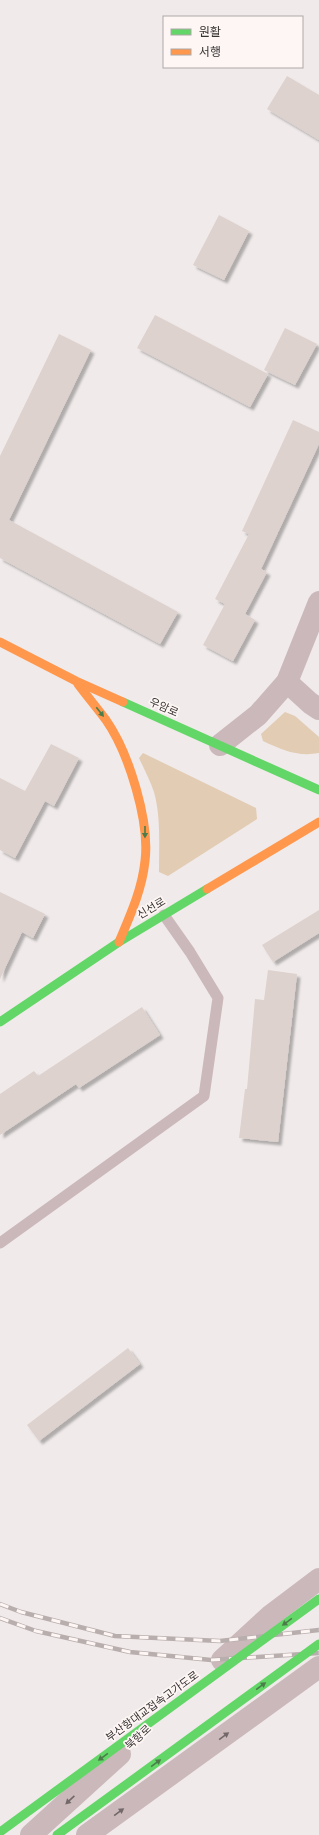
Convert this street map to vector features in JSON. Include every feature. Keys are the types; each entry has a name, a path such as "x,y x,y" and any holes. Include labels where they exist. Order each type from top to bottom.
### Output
{"main road":[{"name":"우암로","path":"0,642 76,681 319,790"},
{"path":"76,681 107,721 130,767 145,827 145,861 136,903 119,942"},
{"name":"신선로","path":"0,1022 119,942 319,822"},
{"name":"부산항대교접속고가도로","path":"0,1832 319,1599"},
{"path":"57,1835 319,1644"}],"street":[{"path":"220,745 258,715 287,682 319,602"},
{"path":"287,682 310,703 319,709"},
{"name":"북항로","path":"31,1835 270,1616 319,1579"},
{"path":"87,1835 319,1667"}],"lane":[{"path":"0,1244 204,1096 218,998 190,952 164,915"}],"shaded area":[{"path":"285,712 295,716 319,737 319,753 304,754 290,752 263,741 261,734"},
{"path":"143,753 256,808 257,819 168,876 159,872 158,811 154,792 139,758"}],"building":[{"path":"287,76 319,95 319,140 267,109"},
{"path":"219,215 249,231 224,280 193,265"},
{"path":"155,315 268,374 250,407 137,348"},
{"path":"285,328 317,344 295,385 264,370"},
{"path":"59,334 91,350 9,520 178,612 160,644 0,558 0,456"},
{"path":"293,420 319,432 319,444 261,569 267,572 245,614 255,620 233,661 203,645 225,604 215,599 249,534 242,531"},
{"path":"51,744 79,758 54,806 45,801 15,858 0,850 0,778 25,791"},
{"path":"0,892 45,914 33,938 22,932 0,979"},
{"path":"319,910 319,933 273,962 262,945"},
{"path":"268,970 297,974 278,1142 239,1138 245,1089 247,1089 255,999 264,1000"},
{"path":"142,1007 160,1035 79,1088 76,1084 0,1135 0,1094 34,1071 38,1076"},
{"path":"128,1348 140,1364 39,1441 27,1425"}],"railway":[{"path":"0,1604 21,1612 115,1636 220,1641 319,1630"},
{"path":"0,1618 36,1631 130,1652 211,1660 319,1653"}],"traffic: fast":[{"path":"123,702 319,790"},
{"path":"0,1022 119,942 207,889"},
{"path":"0,1832 319,1599"},
{"path":"57,1835 319,1644"}],"traffic: slow":[{"path":"0,642 76,681 123,702"},
{"path":"78,684 106,720 114,734 130,769 141,808 146,845 145,861 135,903 119,942"},
{"path":"207,889 319,822"}]}
